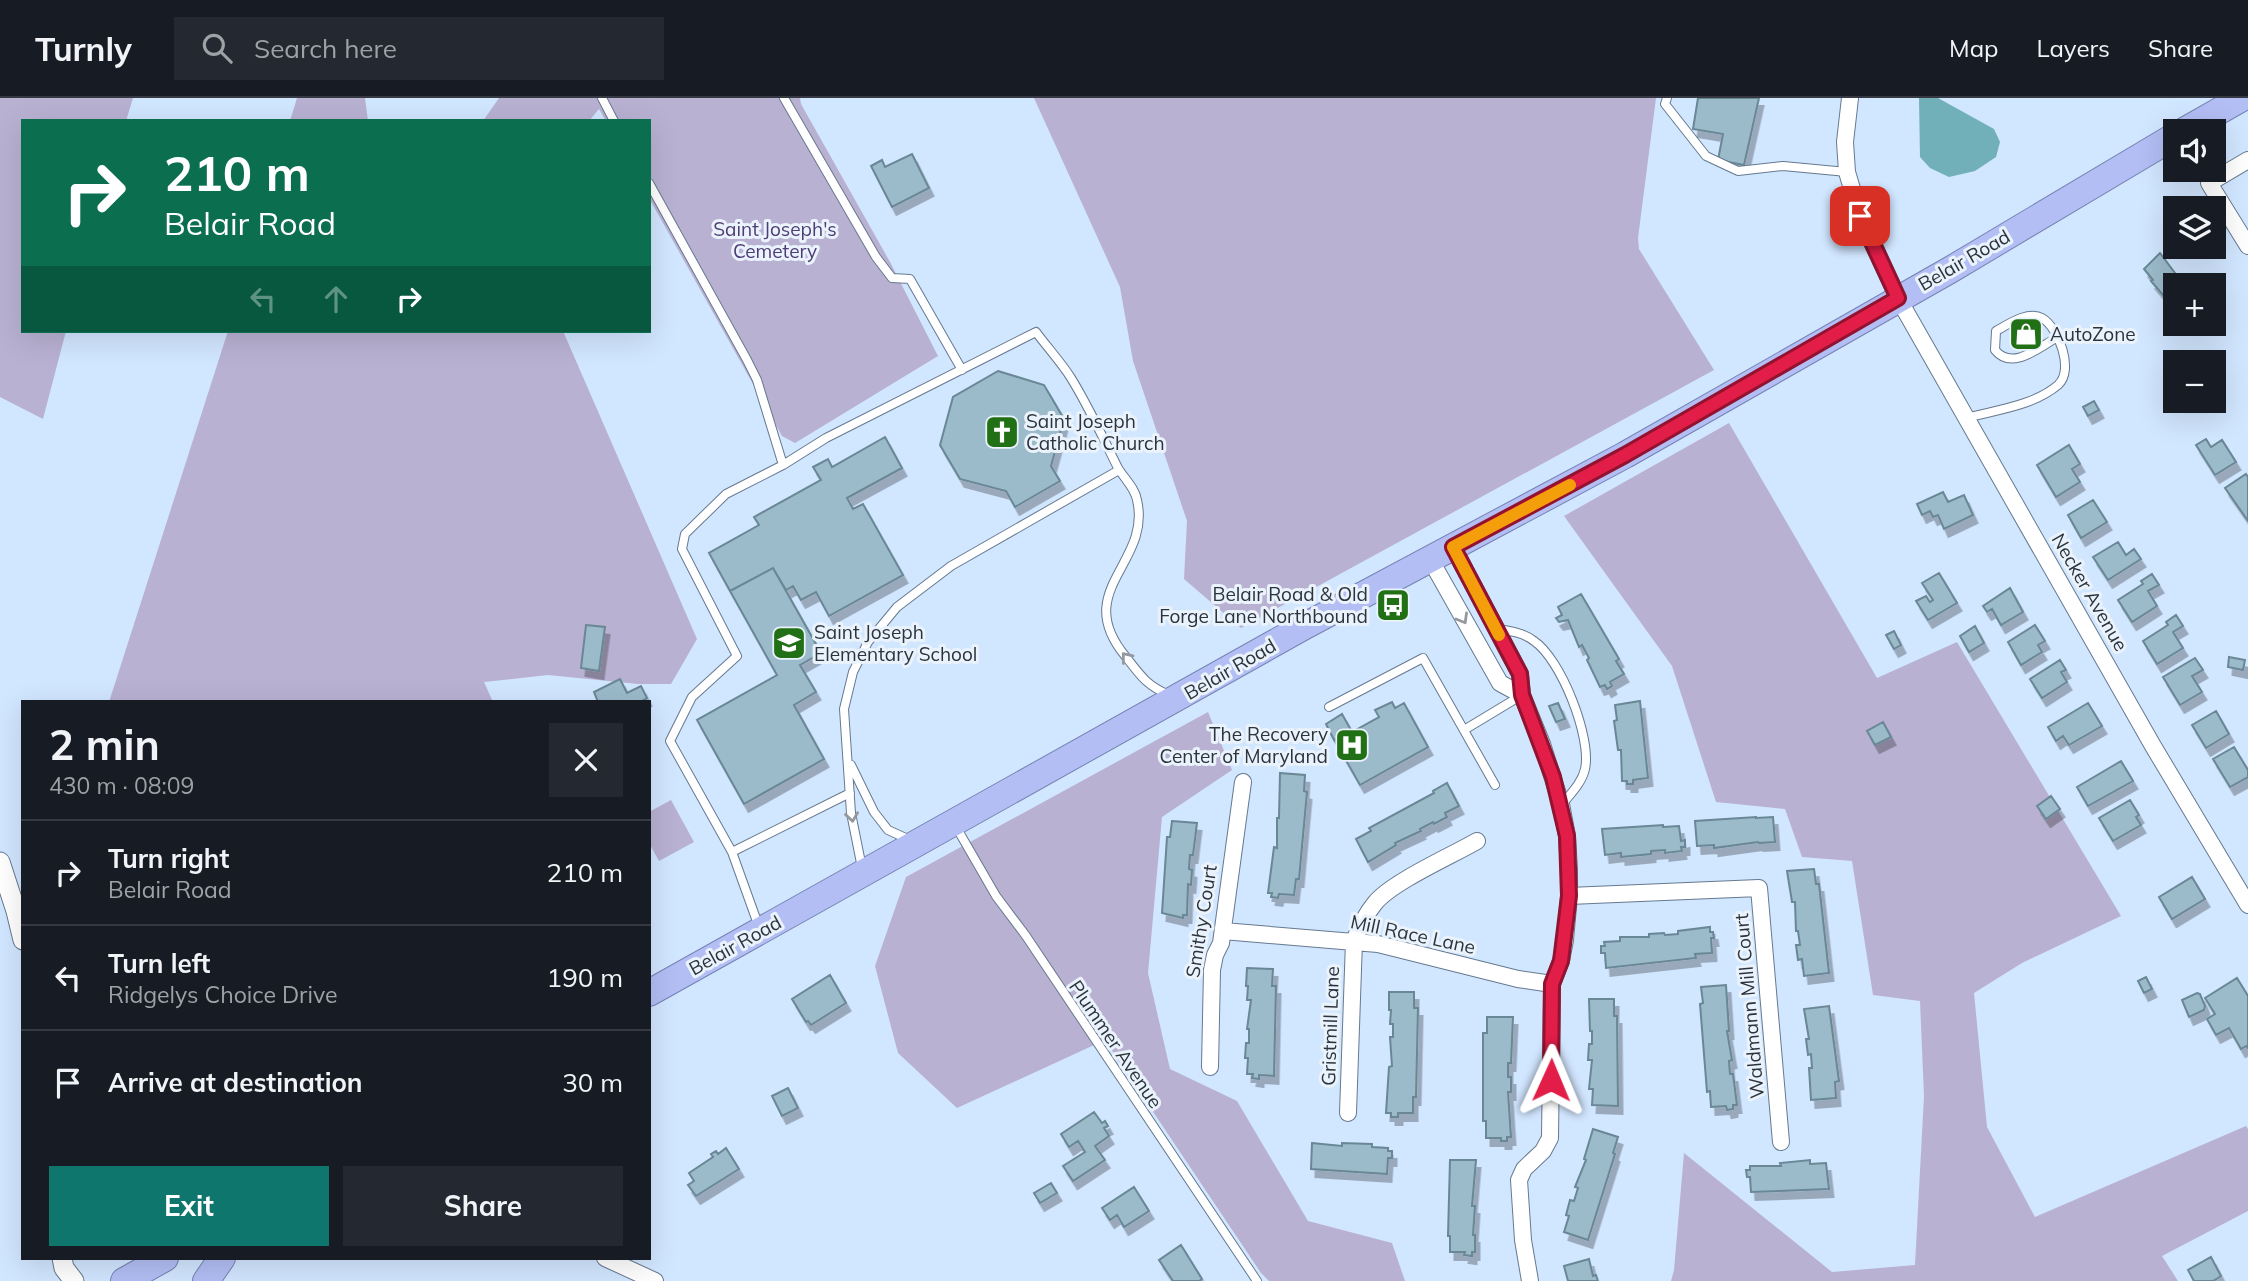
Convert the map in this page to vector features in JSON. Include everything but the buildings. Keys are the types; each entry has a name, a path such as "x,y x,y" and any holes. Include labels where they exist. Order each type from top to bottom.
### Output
{"highway":[{"path":"2205,119 2242,98"},
{"name":"Belair Road","path":"651,992 1303,627 1625,455 2163,143"},
{"path":"124,1281 161,1260"},
{"path":"206,1281 221,1260"}],"street":[{"name":"Necker Avenue","path":"1850,98 1845,142 1847,172 1860,216 1898,298 2153,746 2248,905"},
{"path":"2248,160 2210,183 2248,246"},
{"path":"1441,553 1495,628 1520,674 1522,695 1542,744 1567,836 1569,896 1561,961 1552,984 1549,1138 1543,1151 1524,1169 1519,1180 1523,1240 1530,1281"},
{"path":"1441,553 1500,682 1522,695"},
{"name":"Smithy Court","path":"1210,1067 1212,970 1223,931 1243,782"},
{"path":"1354,941 1363,920 1376,901 1390,890 1477,842"},
{"path":"0,862 21,932"},
{"name":"Waldmann Mill Court","path":"1569,896 1759,888 1781,1142"},
{"name":"Mill Race Lane","path":"1223,931 1378,944 1518,979 1552,984"},
{"name":"Gristmill Lane","path":"1348,1113 1354,941"},
{"path":"62,1260 64,1268 74,1281"},
{"path":"609,1260 655,1281"}],"lane":[{"path":"602,98 613,119"},
{"path":"784,98 876,257 892,278 910,279 962,370"},
{"path":"1667,98 1665,104 1706,156 1738,171 1783,166 1847,172"},
{"path":"651,187 757,380 783,465"},
{"path":"1966,418 2042,396 2061,383 2066,372 2066,357 2056,338 2042,318 2032,316 1996,331 1995,350 2001,357 2011,359 2024,356 2056,338"},
{"path":"761,931 732,852 670,741 692,697 737,656 682,549 685,534 726,494 783,465 826,438 1036,332 1070,376 1119,470 1137,497 1140,520 1130,550 1107,598 1106,625 1123,654 1150,687 1178,699"},
{"path":"863,873 850,813 844,709 853,671 868,642 897,607 951,566 1119,470"},
{"path":"1495,628 1525,635 1551,657 1584,730 1587,758 1584,772 1561,806"},
{"path":"1329,707 1423,658 1495,785"},
{"path":"1464,730 1522,695"},
{"path":"849,761 874,812 888,830 916,843"},
{"path":"732,852 850,793"},
{"name":"Plummer Avenue","path":"953,822 996,896 1026,936 1256,1281"}],"green space":[{"path":"0,98 133,98 127,119 21,119 21,333 65,333 43,419 0,397"},
{"path":"297,98 365,98 368,119 291,119"},
{"name":"Saint Joseph's Cemetery","path":"499,98 800,98 938,356 795,443 782,436 651,202 651,119 605,119 599,109 591,119 484,119"},
{"path":"1034,98 1656,98 1638,238 1639,249 1714,370 1241,628 1184,579 1187,521 1133,361 1120,287"},
{"path":"227,333 564,333 697,639 671,684 638,684 548,675 484,682 492,700 110,700"},
{"path":"1729,423 1877,678 1957,642 2121,916 2022,963 1974,993 1987,1127 2035,1217 2246,1126 2248,1129 2248,1211 2162,1256 2178,1281 1671,1281 1684,1153 1832,1272 1915,1265 1924,1096 1920,1001 1873,995 1852,861 1802,857 1785,809 1716,802 1672,666 1564,516"},
{"path":"1208,712 1232,770 1162,817 1148,973 1170,1069 1237,1101 1308,1221 1392,1243 1405,1281 1269,1281 1261,1273 1105,1040 957,1108 898,1053 875,966 906,877"},
{"path":"671,800 694,842 659,861 651,847 651,811"}],"shaded area":[{"path":"1919,98 1938,98 1994,129 2000,142 1996,157 1975,171 1949,177 1930,168 1920,157"}],"slow traffic":[{"path":"1499,635 1453,547 1570,485"}],"place":[{"name":"AutoZone","path":"2026,334"},
{"name":"Saint Joseph Catholic Church","path":"1002,432"},
{"name":"Belair Road & Old Forge Lane Northbound","path":"1393,605"},
{"name":"Saint Joseph Elementary School","path":"789,643"},
{"name":"The Recovery Center of Maryland","path":"1352,745"}],"route":[{"path":"1551,1080 1552,984 1561,961 1569,896 1567,836 1548,760 1522,695 1520,674 1453,547 1625,455 1898,298 1860,216"}]}
